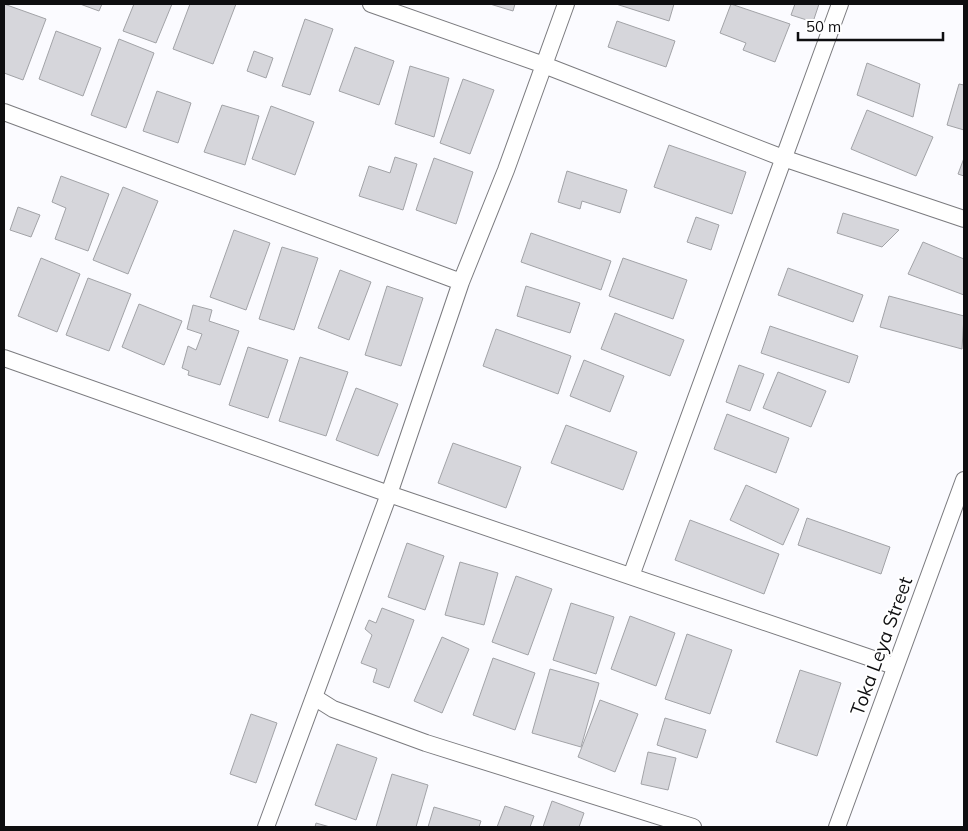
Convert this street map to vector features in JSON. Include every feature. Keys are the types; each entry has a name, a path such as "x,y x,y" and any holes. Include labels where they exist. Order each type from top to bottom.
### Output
{"street":[{"path":"372,4 544,64 783,158 964,219"},
{"path":"266,827 389,494 461,282 506,170 566,4"},
{"path":"631,576 840,4"},
{"path":"4,112 461,282"},
{"path":"4,358 389,494 894,666"},
{"name":"Toka Leya Street","path":"837,827 894,666 964,480"},
{"path":"314,697 333,709 426,742 693,827"}],"building":[{"path":"4,4 46,19 23,80 4,73"},
{"path":"80,4 102,4 99,11"},
{"path":"134,4 172,4 156,43 123,31"},
{"path":"190,4 236,4 213,64 173,49"},
{"path":"490,4 515,4 513,11"},
{"path":"616,4 674,4 669,21"},
{"path":"731,4 790,24 775,62 743,50 746,43 720,33"},
{"path":"795,4 819,4 813,22 791,15"},
{"path":"305,19 333,29 310,95 282,86"},
{"path":"617,21 675,41 666,67 608,47"},
{"path":"56,31 101,48 83,96 39,79"},
{"path":"119,39 154,53 126,128 91,115"},
{"path":"355,47 394,61 379,105 339,91"},
{"path":"254,51 273,58 266,78 247,71"},
{"path":"867,63 920,84 913,117 857,95"},
{"path":"410,66 449,78 434,137 395,124"},
{"path":"463,79 494,90 470,154 440,143"},
{"path":"959,84 964,85 964,130 947,125"},
{"path":"157,91 191,103 178,143 143,131"},
{"path":"222,105 259,116 245,165 204,152"},
{"path":"271,106 314,122 295,175 252,159"},
{"path":"867,110 933,137 916,176 851,149"},
{"path":"669,145 746,172 732,214 654,187"},
{"path":"395,157 417,164 403,210 359,196 369,166 390,173"},
{"path":"434,158 473,172 456,224 416,210"},
{"path":"964,158 964,176 958,174"},
{"path":"567,171 627,190 620,213 582,201 580,209 558,202"},
{"path":"61,176 109,194 88,251 55,239 66,208 52,202"},
{"path":"123,187 158,201 128,274 93,260"},
{"path":"18,207 40,215 31,237 10,230"},
{"path":"843,213 899,230 882,247 837,233"},
{"path":"696,217 719,225 711,250 687,242"},
{"path":"234,230 270,243 246,310 210,297"},
{"path":"531,233 611,261 601,290 521,262"},
{"path":"923,242 964,259 964,295 908,274"},
{"path":"282,247 318,258 294,330 259,319"},
{"path":"41,258 80,274 57,332 18,316"},
{"path":"623,258 687,280 673,319 609,296"},
{"path":"788,268 863,295 853,322 778,295"},
{"path":"340,270 371,282 349,340 318,328"},
{"path":"88,278 131,294 109,351 66,335"},
{"path":"387,286 423,298 401,366 365,355"},
{"path":"526,286 580,303 570,333 517,316"},
{"path":"889,296 964,316 962,349 880,327"},
{"path":"139,304 182,321 164,365 122,347"},
{"path":"193,305 212,310 209,321 239,331 220,385 188,375 189,371 182,368 188,346 196,350 202,334 187,329"},
{"path":"615,313 684,340 670,376 601,349"},
{"path":"770,326 858,356 849,383 761,353"},
{"path":"496,329 571,356 558,394 483,366"},
{"path":"248,347 288,360 268,418 229,405"},
{"path":"300,357 348,372 326,436 279,421"},
{"path":"584,360 624,376 610,412 570,396"},
{"path":"739,365 764,374 750,411 726,402"},
{"path":"778,372 826,391 811,427 763,408"},
{"path":"356,388 398,404 378,456 336,440"},
{"path":"727,414 789,438 776,473 714,449"},
{"path":"566,425 637,452 623,490 551,463"},
{"path":"453,443 521,467 506,508 438,483"},
{"path":"746,485 799,509 783,545 730,520"},
{"path":"807,518 890,547 881,574 798,545"},
{"path":"690,520 779,554 764,594 675,560"},
{"path":"407,543 444,556 425,610 388,597"},
{"path":"460,562 498,573 484,625 445,615"},
{"path":"516,576 552,589 528,655 492,642"},
{"path":"571,603 614,617 596,674 553,660"},
{"path":"382,608 414,620 389,688 373,682 377,669 361,663 372,635 365,629 369,620 376,623"},
{"path":"630,616 675,633 656,686 611,669"},
{"path":"687,634 732,650 710,714 665,699"},
{"path":"442,637 469,649 442,713 414,701"},
{"path":"493,658 535,673 515,730 473,715"},
{"path":"550,669 599,683 581,747 532,733"},
{"path":"800,670 841,683 817,756 776,742"},
{"path":"600,700 638,714 615,772 578,757"},
{"path":"251,714 277,723 256,783 230,774"},
{"path":"665,718 706,730 697,758 657,745"},
{"path":"337,744 377,758 356,820 315,805"},
{"path":"648,752 676,758 668,790 641,784"},
{"path":"392,774 428,785 416,827 376,827"},
{"path":"552,801 584,813 579,827 543,827"},
{"path":"505,806 534,816 530,827 497,827"},
{"path":"434,807 481,821 479,827 428,827"},
{"path":"316,823 330,827 315,827"}]}
